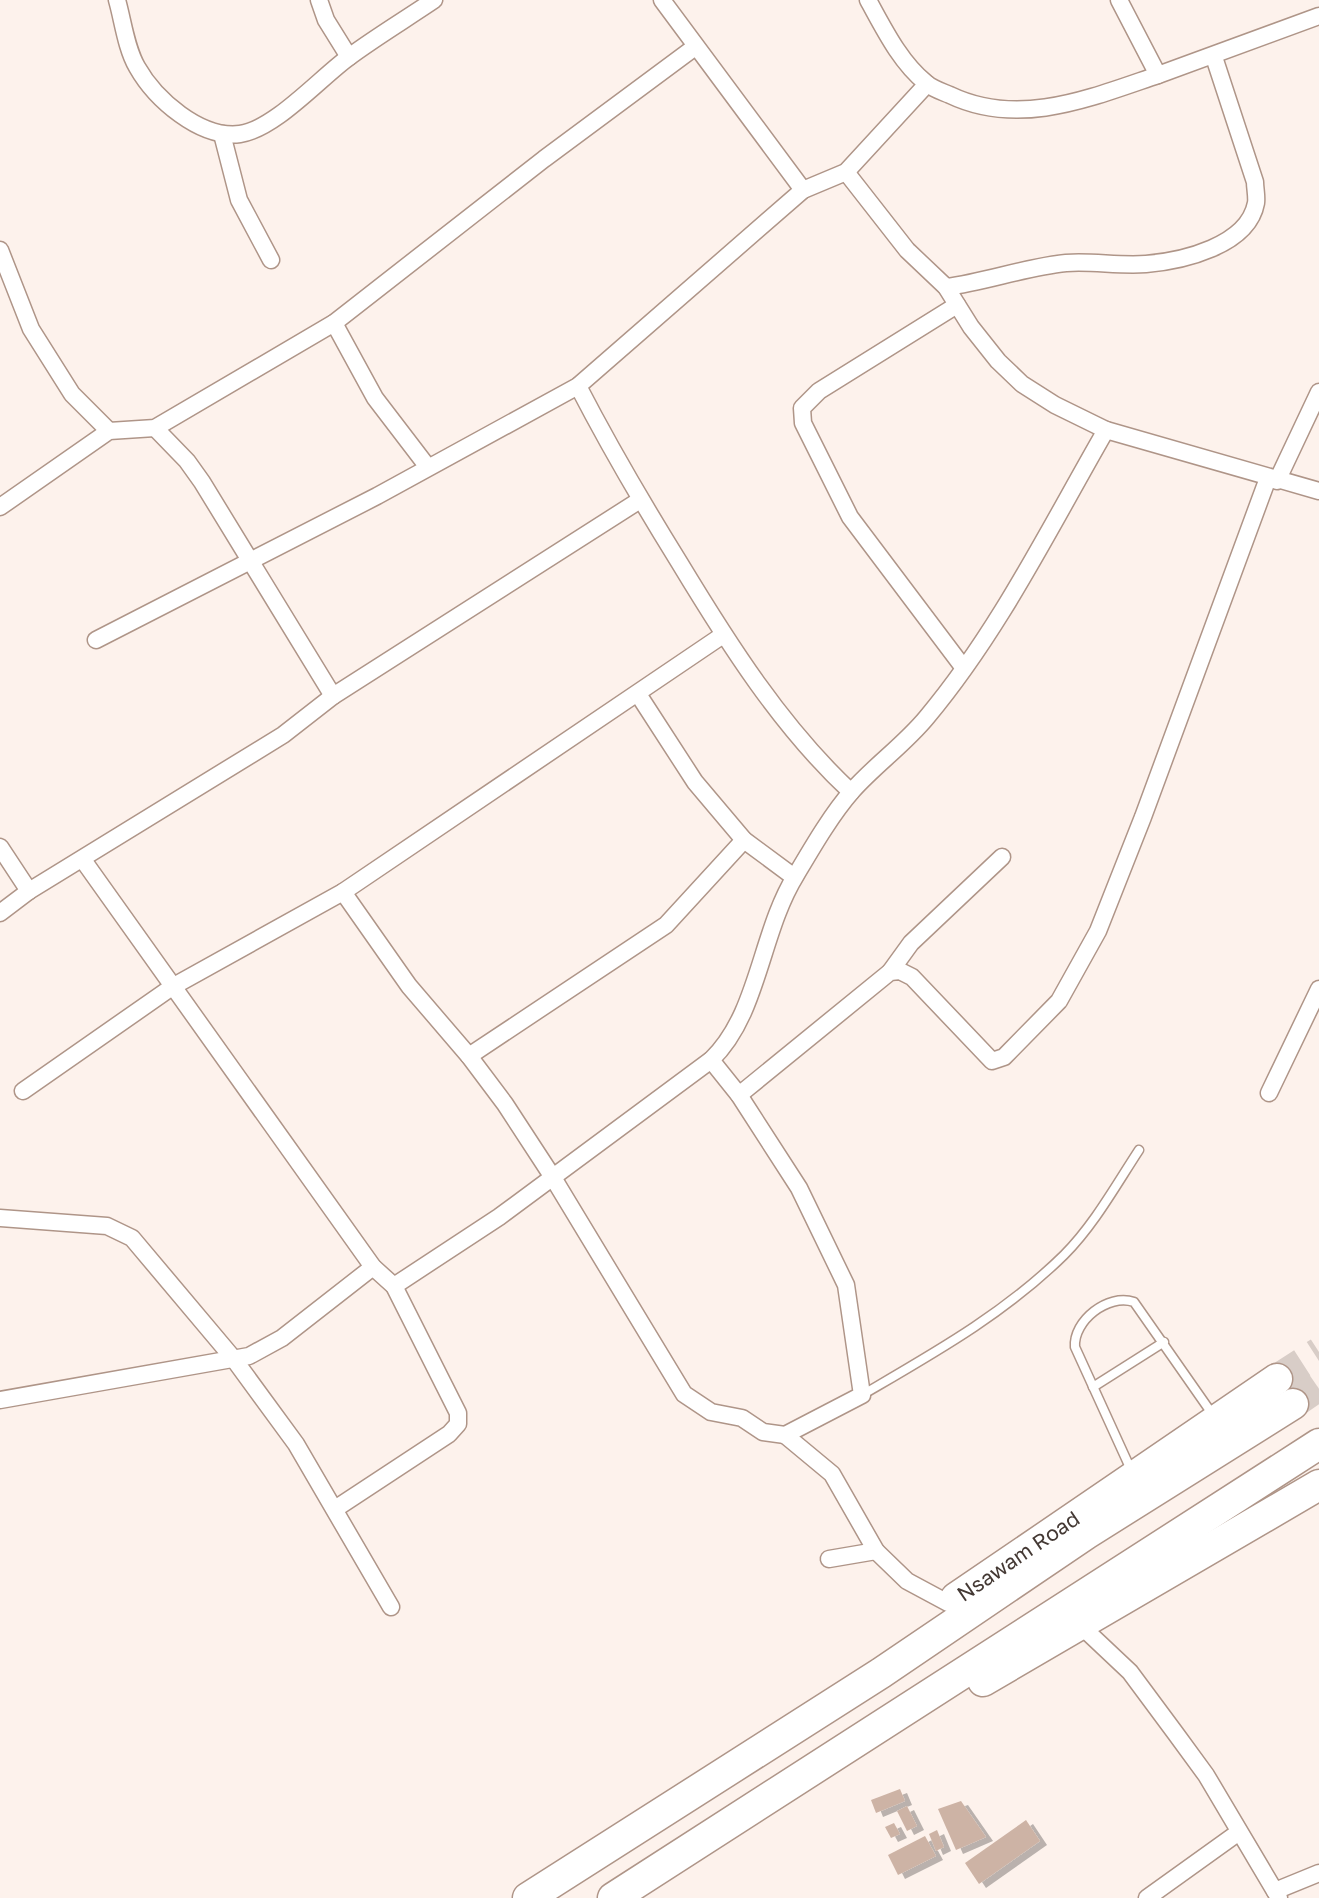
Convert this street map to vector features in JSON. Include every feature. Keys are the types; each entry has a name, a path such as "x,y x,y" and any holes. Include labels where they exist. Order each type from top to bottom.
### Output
{"highway":[{"name":"Nsawam Road","path":"528,1898 769,1744 1086,1534 1285,1392 1216,1419 948,1603 769,1744"},
{"path":"613,1898 1319,1444"},
{"path":"835,1753 922,1717 1078,1623 1319,1485"}],"street":[{"path":"117,0 136,66 170,107 199,125 222,134 241,134 263,126 349,57 434,0"},
{"path":"319,0 326,20 349,57"},
{"path":"662,0 803,190"},
{"path":"868,0 894,46 927,84 962,101 1016,111 1081,101 1214,57 1319,16"},
{"path":"1119,0 1158,75"},
{"path":"0,507 109,431 155,428 334,323 544,159 695,47"},
{"path":"946,287 973,284 1028,268 1070,263 1148,264 1194,254 1226,242 1247,223 1256,203 1243,141 1214,57"},
{"path":"96,640 377,496 427,466 483,439 578,386 803,190 846,172 927,84"},
{"path":"222,134 239,200 271,260"},
{"path":"846,172 907,250 946,287 998,361 1022,383 1055,405 1106,430 1319,491"},
{"path":"0,250 30,329 72,394 109,431"},
{"path":"957,305 819,391 802,408 803,423 850,517 963,667"},
{"path":"334,323 375,398 427,466"},
{"path":"578,386 640,500 723,635 816,760 851,792"},
{"path":"890,972 900,971 912,977 992,1061 1004,1057 1059,1001 1098,931 1272,479 1319,392"},
{"path":"155,428 187,461 333,696"},
{"path":"394,1286 499,1217 711,1060 727,1045 741,1021 765,943 794,877 851,792 927,717 963,667 1004,608 1106,430"},
{"path":"0,912 29,891 283,735 333,696 640,500"},
{"path":"23,1091 172,987 343,892 723,635"},
{"path":"638,694 695,782 744,840 794,877"},
{"path":"469,1056 666,925 744,840"},
{"path":"0,847 29,891"},
{"path":"739,1095 890,972 911,943 1002,857"},
{"path":"83,860 373,1267 394,1286 458,1413 458,1424 449,1434 335,1509"},
{"path":"343,892 409,986 469,1056 552,1176 684,1394 710,1412 742,1418 763,1432 785,1434 862,1395 846,1285 799,1188 739,1095 711,1060"},
{"path":"1269,1093 1319,989"},
{"path":"0,1218 107,1226 132,1238 233,1358 296,1444 391,1607"},
{"path":"0,1400 233,1358 267,1349 373,1267"},
{"path":"785,1434 832,1474 876,1551 907,1581 948,1603"},
{"path":"829,1559 876,1551"},
{"path":"1078,1623 1130,1672 1206,1775 1277,1894 1319,1872"},
{"path":"1147,1898 1239,1832"}],"lane":[{"path":"862,1395 970,1332 1027,1287 1080,1237 1139,1150"},
{"path":"1134,1475 1075,1347 1077,1328 1083,1320 1124,1299 1133,1302 1143,1312 1216,1419"},
{"path":"1093,1387 1164,1342"}],"building":[{"path":"900,1789 905,1801 876,1813 871,1800"},
{"path":"961,1801 986,1837 956,1850 938,1809"},
{"path":"907,1806 917,1826 907,1831 897,1811"},
{"path":"1026,1820 1040,1841 979,1884 965,1863"},
{"path":"894,1823 900,1834 891,1838 885,1827"},
{"path":"937,1830 944,1847 936,1851 929,1834"},
{"path":"925,1836 936,1856 898,1875 888,1855"}],"tunnel":[{"path":"1277,1379 1319,1352"},
{"path":"1293,1404 1319,1386"}]}
